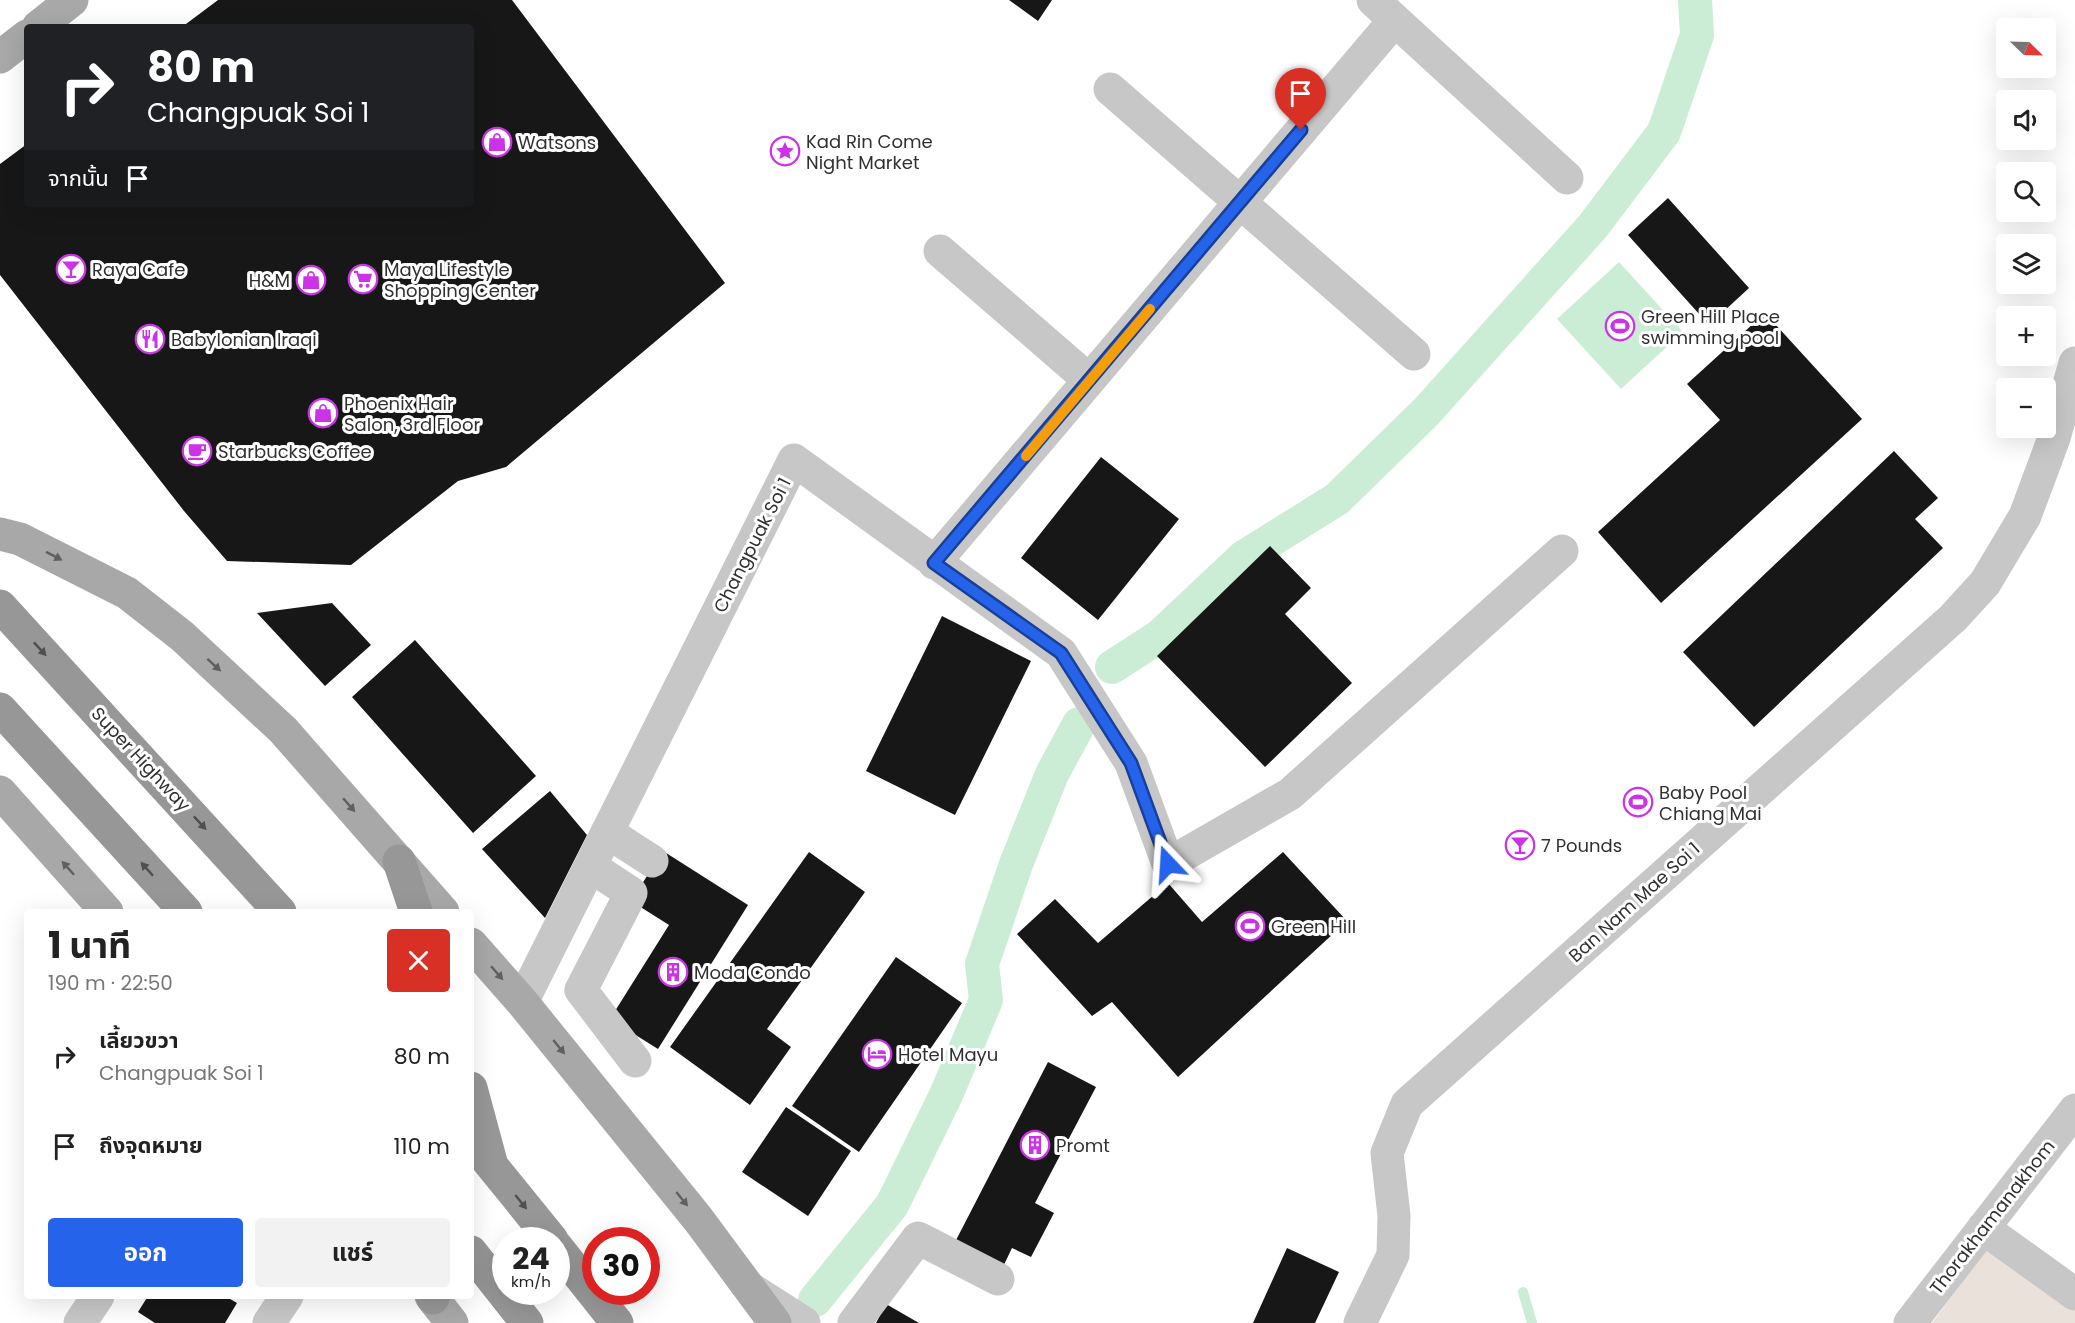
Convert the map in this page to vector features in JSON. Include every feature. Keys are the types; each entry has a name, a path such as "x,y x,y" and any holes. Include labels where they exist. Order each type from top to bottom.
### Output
{"highway":[{"name":"Super Highway","path":"0,606 277,909"},
{"path":"0,709 183,909"},
{"path":"399,861 415,909"},
{"path":"474,1099 493,1166"},
{"path":"474,1144 542,1227"},
{"path":"474,1256 527,1323"},
{"path":"570,1264 617,1323"}],"main road":[{"path":"42,24 72,0"},
{"path":"0,57 24,38"},
{"path":"0,534 20,539 127,593 182,636 283,730 440,909"},
{"path":"0,792 104,909"},
{"path":"474,947 522,1002 698,1219 775,1323"},
{"path":"434,1299 452,1323"}],"street":[{"path":"1562,551 1290,794 1168,864 1131,763 1061,653 934,563 1240,203 1384,11 1566,178"},
{"path":"1110,89 1414,354"},
{"path":"940,251 1089,380"},
{"name":"Ban Nam Mae Soi 1","path":"1360,1323 1393,1255 1394,1216 1387,1153 1407,1104 1953,618 1985,583 2025,516 2054,438 2075,363"},
{"name":"Changpuak Soi 1","path":"522,1002 794,460 934,563"},
{"path":"607,832 652,861"},
{"path":"590,866 631,893 581,990 635,1061"},
{"name":"Thorakhamanakhom","path":"1910,1323 2075,1110"},
{"path":"1983,1227 2075,1294"},
{"path":"855,1323 918,1238 998,1279"},
{"path":"751,1289 804,1323"},
{"path":"80,1323 96,1299"},
{"path":"269,1323 285,1299"}],"shaded area":[{"name":"Green Hill Place swimming pool","path":"1619,262 1683,332 1621,389 1557,319"},
{"path":"1988,1247 2075,1310 2075,1323 1932,1323"}],"building":[{"name":"Maya Lifestyle Shopping Center","path":"218,0 512,0 725,283 506,467 458,481 351,565 227,561 184,511 0,275 0,164 24,146 24,207 474,207 474,24 186,24"},
{"path":"1009,0 1052,0 1038,21"},
{"path":"1668,198 1749,288 1709,325 1628,235"},
{"path":"1765,313 1862,419 1661,603 1598,532 1720,420 1687,384"},
{"path":"1894,451 1938,498 1915,519 1943,548 1754,727 1683,652"},
{"path":"1101,457 1179,519 1098,620 1021,558"},
{"path":"1270,546 1311,588 1285,614 1352,683 1265,767 1157,656"},
{"path":"332,603 371,645 325,686 257,613"},
{"path":"942,616 1031,661 955,815 866,771"},
{"path":"415,640 536,776 473,833 352,697"},
{"path":"550,791 587,835 545,918 482,849"},
{"name":"Moda Condo","path":"663,851 748,905 658,1049 610,1019 669,925 631,901"},
{"path":"809,852 865,892 767,1029 791,1047 750,1105 670,1047"},
{"path":"1283,852 1347,921 1178,1077 1112,1002 1092,1016 1017,934 1055,899 1098,943 1168,883 1202,922"},
{"name":"Hotel Mayu","path":"896,957 962,1003 859,1152 792,1106"},
{"name":"Promt","path":"1048,1062 1096,1087 1035,1203 1054,1213 1031,1257 1012,1248 1001,1271 953,1246"},
{"path":"786,1107 851,1151 808,1216 742,1172"},
{"path":"1287,1248 1339,1272 1315,1323 1253,1323"},
{"path":"146,1299 230,1299 237,1303 225,1323 155,1323 138,1312"},
{"path":"886,1304 919,1323 876,1323"}],"waterway":[{"path":"1112,667 1160,636 1244,557 1337,499 1426,412 1593,226 1664,132 1697,35 1695,0"},
{"path":"815,1300 892,1205 946,1095 986,1000 982,964 1016,864 1052,774 1079,724"},
{"path":"1523,1292 1532,1323"}],"slow traffic":[{"path":"1026,456 1150,309"}],"place":[{"name":"Watsons","path":"497,142"},
{"name":"Kad Rin Come Night Market","path":"785,151"},
{"name":"Raya Cafe","path":"71,269"},
{"name":"Maya Lifestyle Shopping Center","path":"363,279"},
{"name":"H&M","path":"311,280"},
{"name":"Green Hill Place swimming pool","path":"1620,326"},
{"name":"Babylonian Iraqi","path":"150,339"},
{"name":"Phoenix Hair Salon, 3rd Floor","path":"323,413"},
{"name":"Starbucks Coffee","path":"197,451"},
{"name":"Baby Pool Chiang Mai","path":"1638,802"},
{"name":"7 Pounds","path":"1520,845"},
{"name":"Green Hill","path":"1250,926"},
{"name":"Moda Condo","path":"673,972"},
{"name":"Hotel Mayu","path":"877,1054"},
{"name":"Promt","path":"1035,1145"}],"route":[{"path":"1168,864 1131,763 1061,653 934,563 1301,130"}]}
